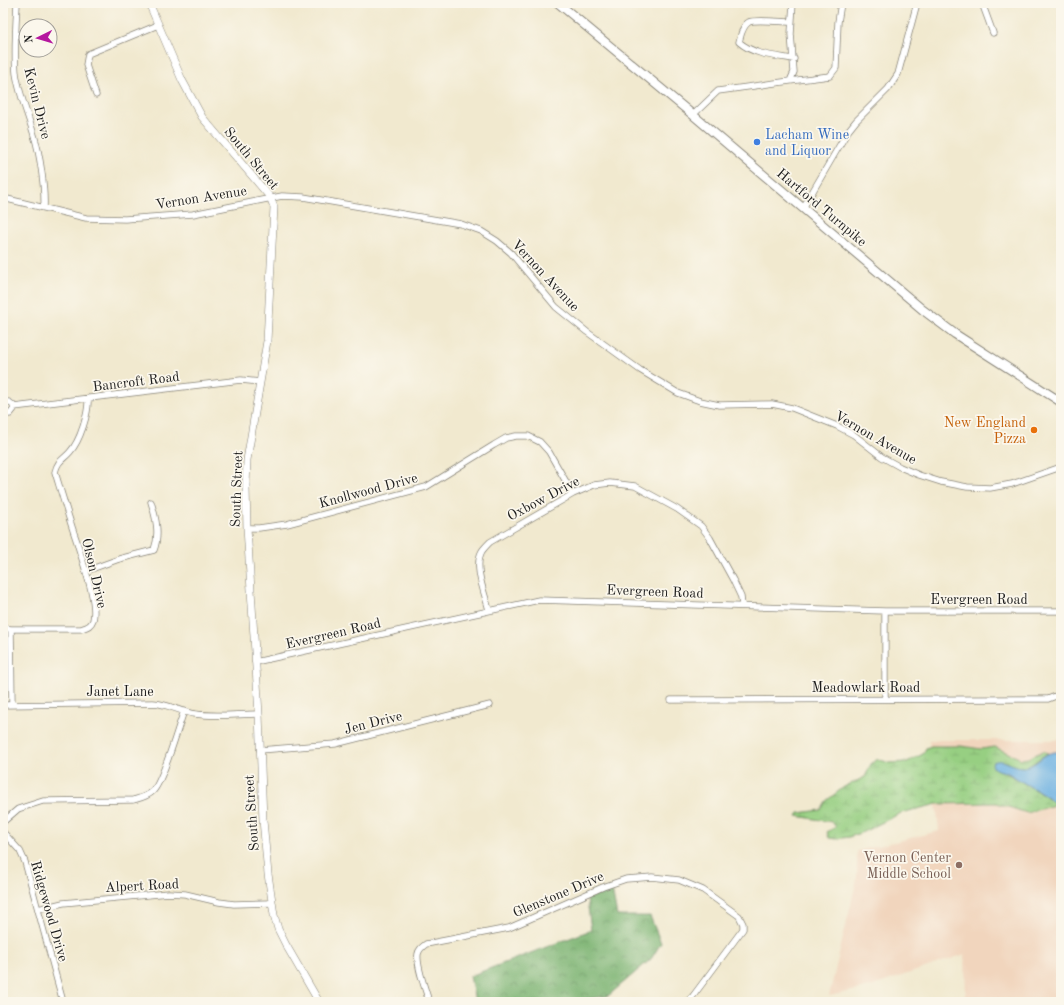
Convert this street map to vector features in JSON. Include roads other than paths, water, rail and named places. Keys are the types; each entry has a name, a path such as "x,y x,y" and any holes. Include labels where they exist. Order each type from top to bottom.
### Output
{"main road":[{"name":"Hartford Turnpike","path":"558,3 923,310 955,334 1061,402"}],"street":[{"name":"Kevin Drive","path":"17,3 16,73 25,107 35,136 39,155 44,208"},
{"name":"South Street","path":"149,3 182,80 202,116 270,197 274,207 267,341 247,460 247,528 263,820 272,903 278,929 286,946 319,1002"},
{"path":"790,81 794,72 791,34 793,3"},
{"path":"693,115 718,91 830,76 836,68 838,22 841,3"},
{"path":"803,208 848,131 888,89 898,74 917,3"},
{"path":"982,3 993,33"},
{"path":"791,22 749,22 743,28 739,42 745,48 760,54 794,59"},
{"path":"96,95 86,65 88,54 158,25"},
{"name":"Vernon Avenue","path":"3,198 86,218 125,219 193,214 270,197 303,197 342,202 461,224 481,231 497,241 511,253 556,307 586,332 640,370 678,393 700,401 719,405 772,404 792,408 837,426 854,435 882,457 900,468 919,476 967,487 990,488 1012,484 1061,467"},
{"name":"Bancroft Road","path":"3,414 10,414 14,407 242,380 260,382"},
{"name":"Olson Drive","path":"11,629 82,629 89,627 92,622 94,614 86,571 55,472 59,461 70,452 80,435 86,417 88,398"},
{"path":"3,402 10,402 14,407"},
{"name":"Knollwood Drive","path":"247,528 287,524 426,487 506,438 516,436 528,436 540,442 549,452 573,494"},
{"name":"Oxbow Drive","path":"489,610 478,564 481,552 490,542 573,494 594,485 625,484 635,486 677,508 701,526 710,538 733,580 741,597 742,606"},
{"path":"86,571 154,550 157,542 156,518 151,502"},
{"name":"Evergreen Road","path":"255,662 489,610 544,600 885,611 1061,611"},
{"path":"885,611 885,699"},
{"path":"3,628 11,629 12,704"},
{"name":"Meadowlark Road","path":"671,700 1048,699 1061,694"},
{"name":"Janet Lane","path":"3,704 153,703 162,704 194,714 258,714"},
{"name":"Jen Drive","path":"260,750 334,744 490,705"},
{"path":"3,822 18,809 43,801 133,800 146,797 154,791 161,778 184,711"},
{"name":"Ridgewood Drive","path":"3,832 23,856 63,1002"},
{"name":"Glenstone Drive","path":"429,1002 418,954 420,949 426,944 509,928 603,887 626,879 652,877 680,880 703,890 739,916 743,924 743,929 687,1002"},
{"name":"Alpert Road","path":"38,909 64,903 169,894 185,894 234,904 272,903"}],"water":[{"path":"1061,752 1061,803 1054,803 1048,797 1008,773 995,769 992,763 996,761 1003,761 1016,766 1025,767 1035,763 1045,755"}],"place":[{"name":"Lacham Wine and Liquor","path":"757,142"},
{"name":"New England Pizza","path":"1034,430"},
{"name":"Vernon Center Middle School","path":"959,865"}]}
